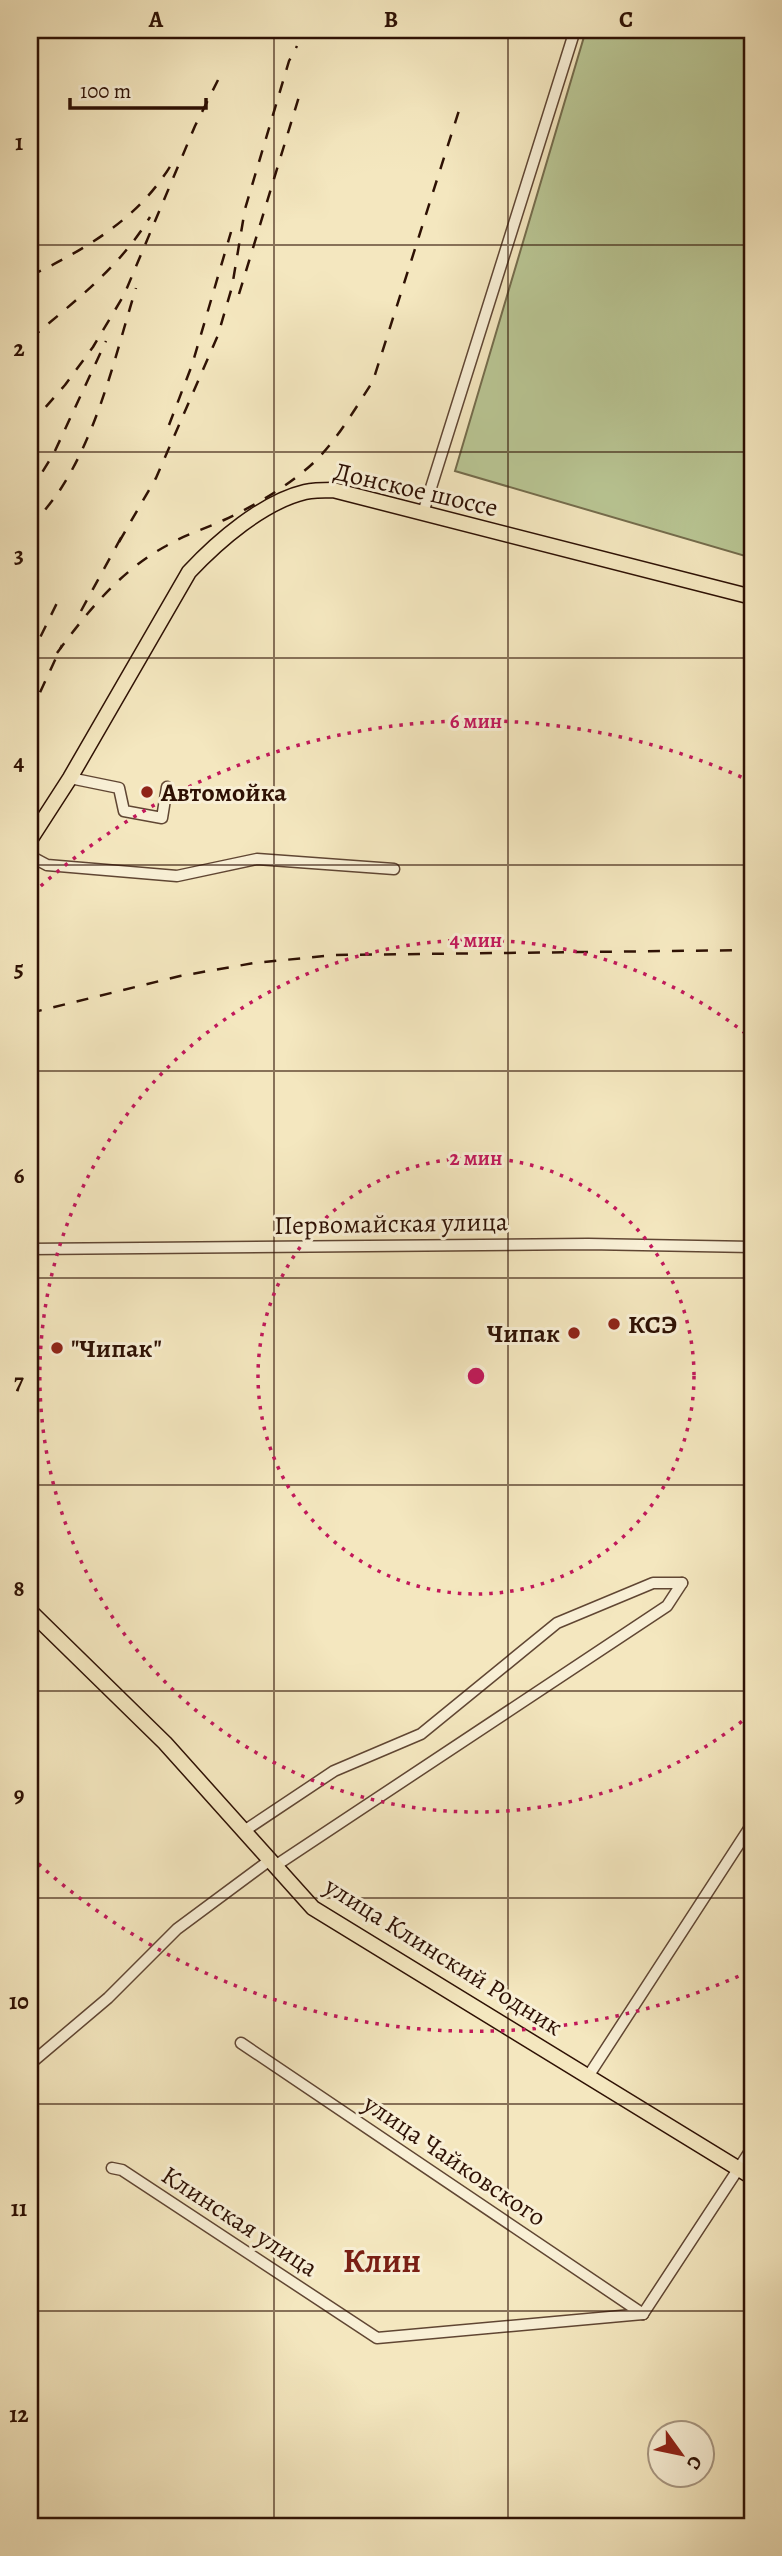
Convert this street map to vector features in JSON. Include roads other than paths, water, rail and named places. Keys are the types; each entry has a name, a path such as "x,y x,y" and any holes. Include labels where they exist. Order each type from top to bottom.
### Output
{"main road":[{"name":"Донское шоссе","path":"30,840 70,778 189,572 212,548 283,499 307,491 332,490 752,597"},
{"name":"улица Клинский Родник","path":"30,1611 165,1744 313,1908 752,2177"}],"street":[{"path":"423,513 575,30"},
{"path":"70,778 119,788 124,811 162,818 167,787"},
{"path":"30,856 47,865 177,876 257,859 394,869"},
{"name":"Первомайская улица","path":"30,1250 588,1244 752,1247"},
{"path":"30,2064 108,1998 177,1929 273,1863 667,1605 682,1583 653,1583 557,1623 421,1734 334,1772 244,1831"},
{"path":"589,2075 752,1824"},
{"name":"улица Чайковского","path":"241,2043 643,2314"},
{"path":"643,2314 752,2148"},
{"name":"Клинская улица","path":"112,2168 122,2170 377,2338 643,2314"}],"railway":[{"path":"119,542 156,478 218,335 232,287 245,209 289,61 297,46"},
{"path":"30,425 93,347 124,295 195,126 218,80"},
{"path":"239,294 301,90"},
{"path":"57,653 93,607 134,567 173,542 235,515 280,489 310,466 336,437 373,381 462,101"},
{"path":"30,276 91,243 127,217 158,184 171,165"},
{"path":"30,339 110,268 150,217"},
{"path":"169,425 192,365 231,232"},
{"path":"30,528 60,490 85,443 105,392 136,288"},
{"path":"30,492 54,453 106,341"},
{"path":"81,611 123,534"},
{"path":"30,658 57,603"},
{"path":"30,714 62,645"},
{"path":"30,1013 180,976 254,963 335,955 752,950"}],"place":[{"name":"Автомойка","path":"147,792"},
{"name":"КСЭ","path":"614,1324"},
{"name":"Чипак","path":"574,1333"},
{"name":"\"Чипак\"","path":"57,1348"}],"district":[{"name":"Клин","path":"382,2260"}]}
